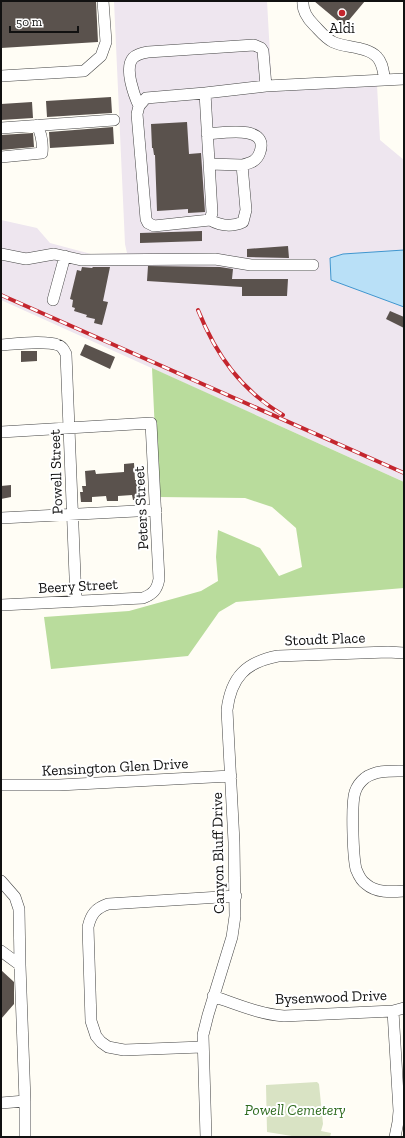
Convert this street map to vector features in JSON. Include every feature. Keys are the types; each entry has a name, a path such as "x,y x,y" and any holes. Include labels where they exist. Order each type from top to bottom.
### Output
{"street":[{"path":"1,76 84,71 101,56 106,42 103,1"},
{"path":"303,1 302,9 308,20 325,37 334,42 361,49 376,55 381,62 385,80"},
{"path":"139,106 131,81 130,65 132,59 137,54 148,52 254,45 261,48 263,51 266,86"},
{"path":"242,165 246,210 243,222 234,226 217,224 210,220 154,226 148,223 146,219 137,114 139,106 146,98 279,85 404,79"},
{"path":"205,93 212,213 210,220"},
{"path":"1,128 114,120"},
{"path":"1,156 42,154 43,143 37,125"},
{"path":"207,134 244,132 255,134 259,138 262,145 259,155 254,162 242,165 209,164"},
{"path":"1,254 26,259 54,254 81,260 215,259 251,265 313,264"},
{"path":"53,300 65,256"},
{"name":"Powell Street","path":"1,345 39,343 58,345 63,348 66,354 76,601"},
{"name":"Peters Street","path":"69,428 151,424 159,579 155,591"},
{"path":"1,432 69,428"},
{"path":"1,518 156,510"},
{"name":"Beery Street","path":"1,605 143,598 155,591"},
{"name":"Stoudt Place","path":"250,666 263,659 278,656 388,652 404,653"},
{"name":"Canyon Bluff Drive","path":"206,1137 202,1047 204,1026 232,937 236,896 227,710 229,698 234,686 240,675 250,666"},
{"path":"404,771 371,774 361,781 355,792 353,804 355,862 357,870 365,884 372,888 388,892 404,891"},
{"name":"Kensington Glen Drive","path":"1,785 59,786 230,776"},
{"path":"1,881 15,897 19,909 25,1137"},
{"path":"202,1047 124,1050 108,1047 101,1042 96,1036 92,1020 88,927 94,912 101,907 116,902 236,896"},
{"path":"1,951 20,965"},
{"name":"Bysenwood Drive","path":"214,996 271,1015 284,1016 399,1009"},
{"path":"395,1137 399,1110 399,1009"},
{"path":"1,1103 25,1101"}],"shaded area":[{"path":"114,1 267,1 272,91 377,85 380,140 404,160 404,482 1,300 1,220 37,228 50,243 91,254 127,253 125,244"}],"green space":[{"path":"152,368 404,482 404,588 236,602 219,612 188,656 51,669 44,617 129,611 201,591 218,581 216,557 218,530 260,548 279,576 302,567 296,528 272,507 245,498 158,497"},
{"name":"Powell Cemetery","path":"317,1082 319,1084 323,1124 321,1131 331,1133 330,1137 298,1137 267,1132 266,1085"}],"water":[{"path":"404,250 404,307 331,280 330,258 343,254"}],"building":[{"path":"1,1 96,1 98,42 1,48"},
{"name":"Aldi","path":"314,1 365,1 344,26"},
{"path":"111,97 112,113 47,117 46,101"},
{"path":"32,102 33,118 1,120 1,104"},
{"path":"187,122 189,154 201,153 205,212 188,213 188,209 157,211 155,155 152,148 151,124"},
{"path":"113,127 114,144 50,148 49,132"},
{"path":"33,133 34,147 1,150 1,135"},
{"path":"202,231 202,241 140,243 140,233"},
{"path":"288,246 289,258 247,257 247,249"},
{"path":"148,266 220,267 233,269 232,279 288,279 287,296 242,296 242,287 147,281"},
{"path":"82,267 110,267 103,301 108,302 102,325 94,323 95,319 86,317 87,315 74,311 75,308 72,307 73,300 70,299 77,270 81,271"},
{"path":"390,311 404,317 404,328 386,319"},
{"path":"85,344 115,357 110,369 80,355"},
{"path":"21,351 37,351 37,361 21,362"},
{"path":"134,463 135,480 145,480 146,497 144,497 144,499 133,500 132,495 118,496 118,501 107,501 106,496 92,497 92,502 81,502 80,492 83,492 82,486 86,486 85,471 95,470 96,474 124,472 124,464"},
{"path":"11,485 11,497 1,499 1,486"},
{"path":"1,970 14,982 14,1004 1,1019"}],"railway":[{"path":"1,295 404,473"},
{"path":"198,310 213,342 242,383 268,405 283,415"}],"place":[{"name":"Aldi","path":"342,13"}]}
